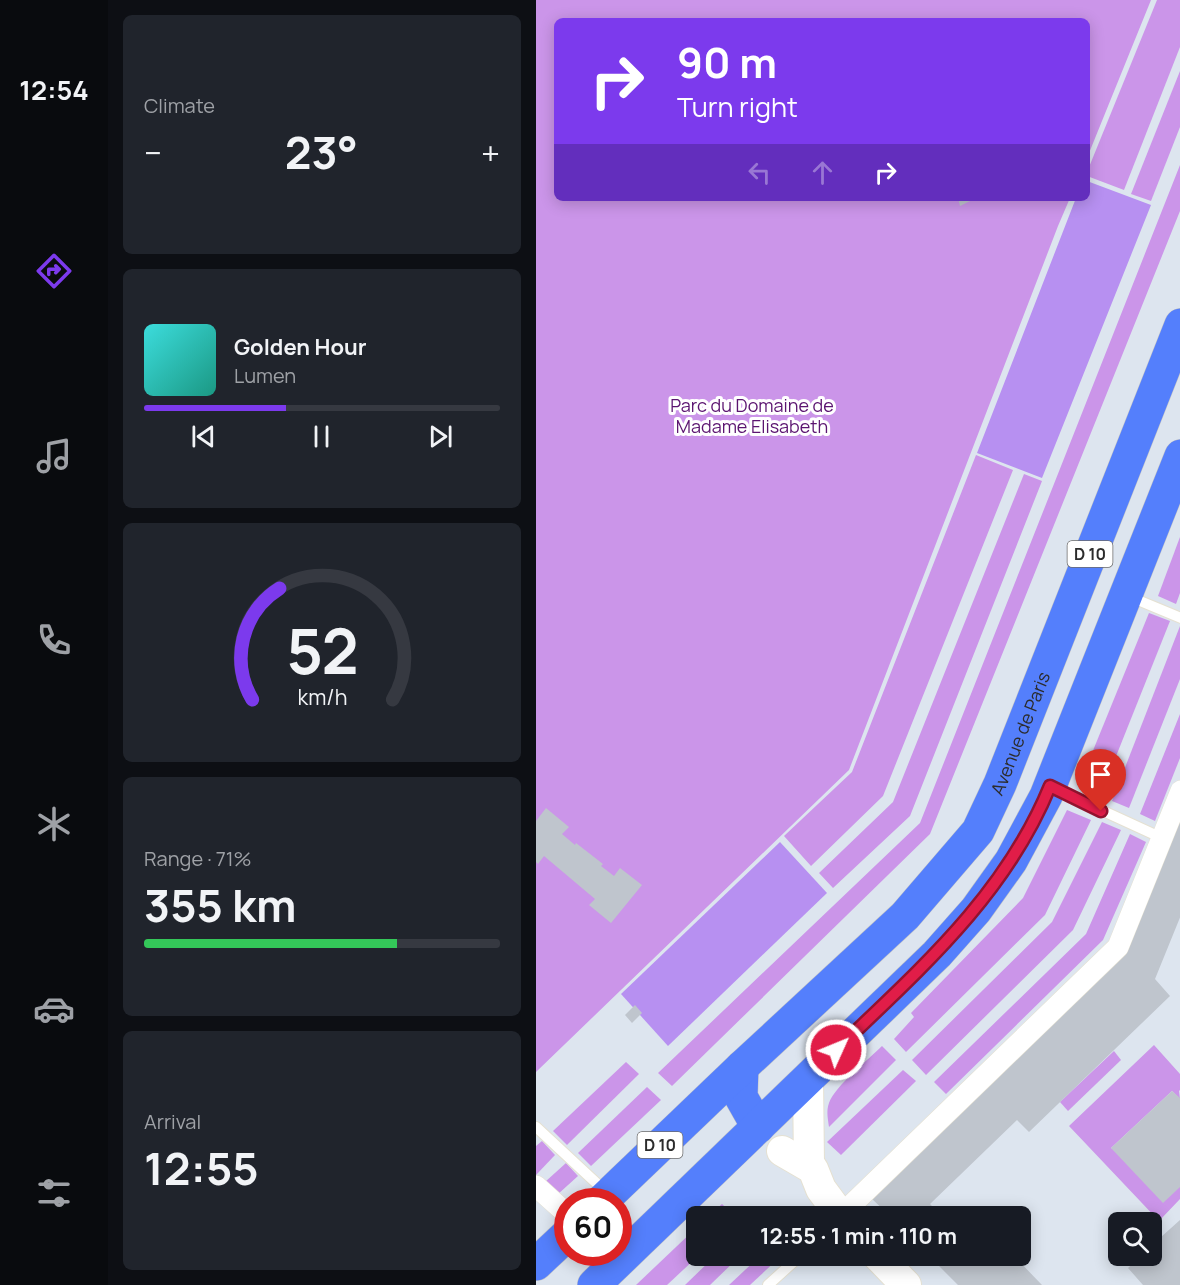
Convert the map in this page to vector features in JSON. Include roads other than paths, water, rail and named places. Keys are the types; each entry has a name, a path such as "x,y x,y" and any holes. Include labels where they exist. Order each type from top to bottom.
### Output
{"main road":[{"name":"Avenue de Paris","path":"615,1188 905,916 978,831 1000,784 1181,325"},
{"name":"D 10","path":"594,1285 937,954 976,910 1011,861 1050,786 1181,456"},
{"path":"742,1067 741,1097 758,1127"},
{"path":"719,1089 758,1127"},
{"path":"536,1264 554,1247"}],"street":[{"path":"850,1206 1118,947 1181,791"},
{"path":"808,1078 815,1177"},
{"path":"758,1127 782,1151 815,1177 834,1206"},
{"path":"536,1186 554,1202"},
{"path":"888,1266 906,1285"}],"lane":[{"path":"1125,595 1181,618"},
{"path":"1050,786 1162,838"},
{"path":"536,1127 595,1188"},
{"path":"768,1285 789,1266"}],"park label":[{"name":"Parc du Domaine de Madame Elisabeth","path":"752,415"}]}
